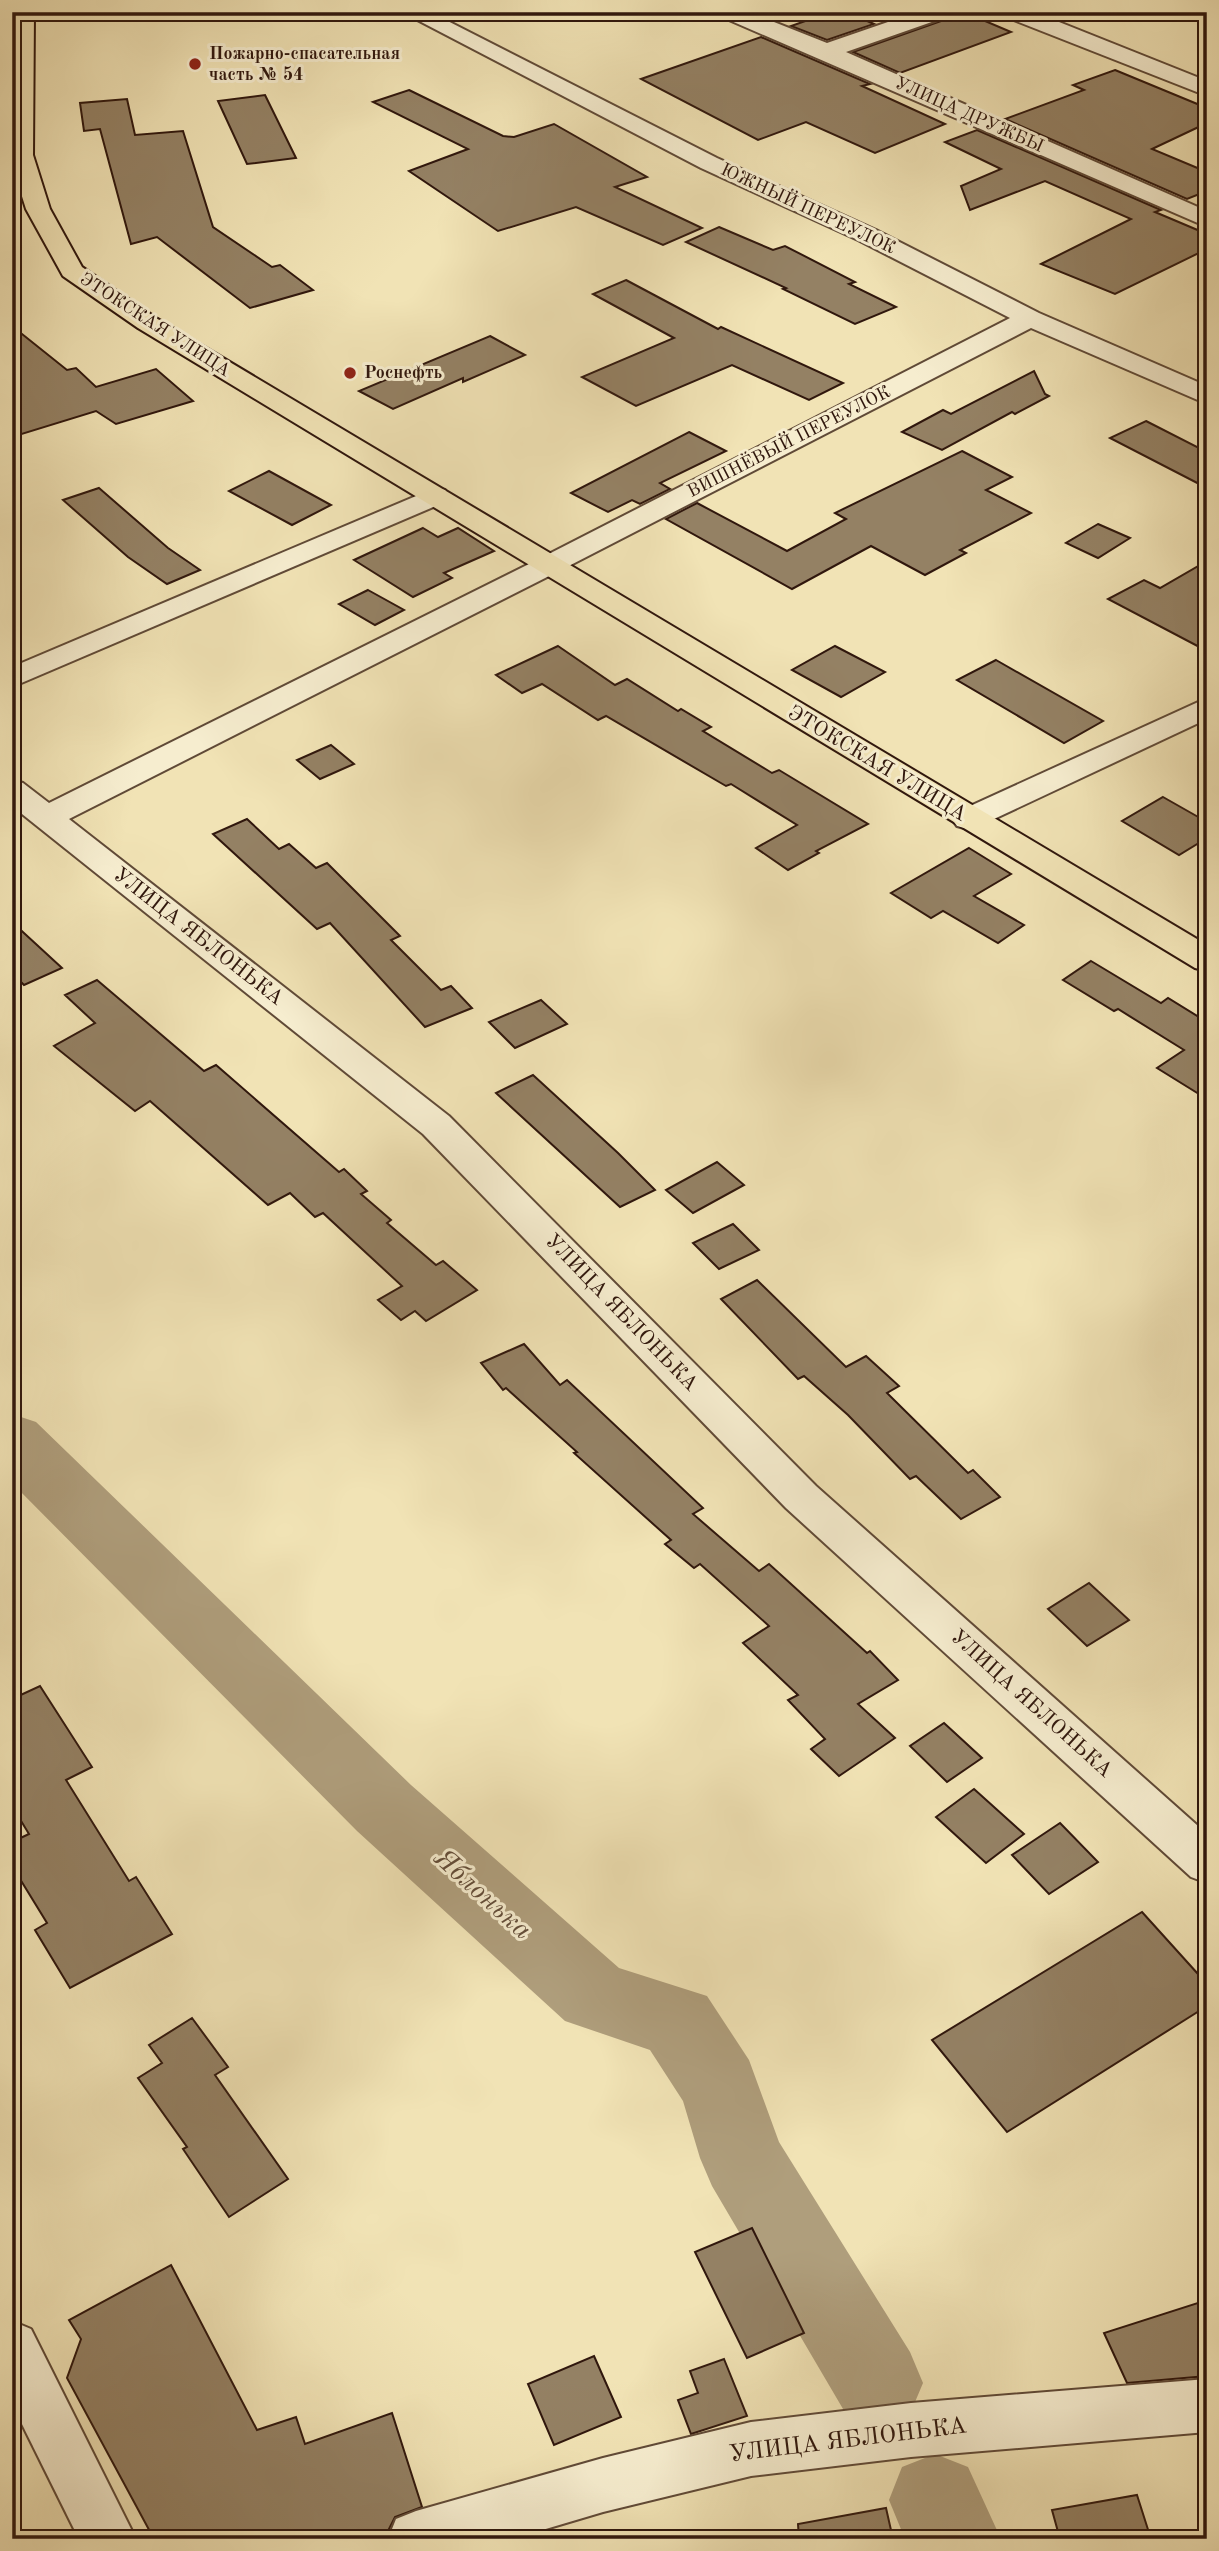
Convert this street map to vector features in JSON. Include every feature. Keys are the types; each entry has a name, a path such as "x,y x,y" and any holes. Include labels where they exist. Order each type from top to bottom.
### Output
{"main road":[{"name":"ЭТОКСКАЯ УЛИЦА","path":"23,12 21,155 38,209 72,271 147,323 968,819 1207,960"}],"street":[{"name":"ЮЖНЫЙ ПЕРЕУЛОК","path":"413,12 709,163 867,235 1030,318 1207,396"},
{"name":"УЛИЦА ДРУЖБЫ","path":"730,12 826,51 1207,220"},
{"path":"826,51 939,12"},
{"path":"1014,12 1207,89"},
{"name":"ВИШНЁВЫЙ ПЕРЕУЛОК","path":"549,565 1030,318"},
{"path":"12,677 435,496"},
{"path":"47,817 549,565"},
{"path":"968,819 1207,707"},
{"name":"УЛИЦА ЯБЛОНЬКА","path":"12,790 436,1125 801,1497 1207,1863"},
{"path":"12,2347 108,2539"},
{"name":"УЛИЦА ЯБЛОНЬКА","path":"416,2539 590,2488 751,2449 911,2430 1207,2406"}],"building":[{"path":"831,12 847,12 874,24 827,40 791,26"},
{"path":"951,12 964,12 1011,32 900,73 853,52 947,19"},
{"path":"761,37 870,84 862,86 945,124 875,153 806,122 758,140 641,79"},
{"path":"1115,70 1207,108 1207,123 1152,149 1207,172 1207,191 1187,199 1005,119 1084,90 1073,85"},
{"path":"409,90 503,136 514,137 554,124 647,177 615,187 702,228 663,245 576,207 498,231 409,171 468,149 373,102"},
{"path":"265,95 296,158 247,164 218,101"},
{"path":"127,99 135,135 183,131 213,227 272,267 280,265 313,290 250,308 157,237 131,244 100,129 84,131 80,103"},
{"path":"977,130 1161,210 1155,212 1207,234 1207,249 1115,294 1041,264 1131,219 1045,181 970,210 961,186 1001,169 945,142"},
{"path":"719,227 773,250 785,246 855,282 849,284 896,307 855,324 783,289 786,288 686,242"},
{"path":"626,280 718,329 721,327 843,383 809,400 732,365 636,406 582,377 674,338 593,294"},
{"path":"12,326 67,370 76,368 96,387 156,369 193,401 116,424 96,411 12,437"},
{"path":"490,336 525,355 463,382 463,378 393,409 359,391"},
{"path":"1034,371 1045,394 1049,396 1015,414 1012,412 942,450 902,432 943,410 951,414"},
{"path":"1146,421 1207,452 1207,488 1110,438"},
{"path":"689,432 726,451 660,483 670,489 640,504 632,500 608,512 571,493"},
{"path":"962,451 1012,477 986,490 1031,513 960,550 966,553 925,575 871,546 792,589 666,519 697,503 787,551 846,519 835,513"},
{"path":"269,471 331,505 292,525 229,491"},
{"path":"99,488 168,548 200,570 167,584 128,557 63,500"},
{"path":"1098,524 1130,538 1098,558 1066,543"},
{"path":"423,528 438,537 458,528 494,551 444,573 452,578 413,597 354,560"},
{"path":"1207,561 1207,651 1108,599 1144,580 1160,588"},
{"path":"368,590 404,610 375,625 339,604"},
{"path":"558,646 615,685 627,679 678,711 681,709 711,727 703,731 772,773 779,770 868,824 816,851 819,853 788,870 756,848 797,825 731,784 726,786 606,716 598,720 542,684 522,693 496,675"},
{"path":"835,646 885,672 841,697 792,670"},
{"path":"996,660 1103,721 1064,743 957,680"},
{"path":"331,745 354,764 320,779 297,760"},
{"path":"1163,797 1207,822 1207,838 1179,855 1122,821"},
{"path":"247,819 279,849 289,844 316,868 327,863 400,936 391,940 441,990 451,986 472,1008 425,1027 330,923 317,929 213,834"},
{"path":"969,848 1011,874 974,896 1024,925 998,943 943,911 931,918 891,893"},
{"path":"12,922 62,968 24,985 12,973"},
{"path":"1091,961 1161,1003 1168,998 1207,1022 1207,1099 1157,1068 1184,1050 1118,1009 1114,1011 1063,980"},
{"path":"97,980 204,1071 216,1065 339,1172 344,1169 367,1191 361,1194 391,1220 387,1223 436,1265 443,1261 477,1290 426,1321 415,1311 401,1320 378,1300 402,1286 323,1213 315,1217 290,1193 268,1205 150,1101 135,1111 54,1046 95,1023 65,995"},
{"path":"541,1000 567,1024 515,1048 489,1022"},
{"path":"533,1075 655,1190 620,1207 496,1093"},
{"path":"717,1162 744,1185 693,1213 666,1190"},
{"path":"733,1224 759,1250 719,1269 693,1243"},
{"path":"757,1280 846,1367 866,1356 899,1386 887,1393 968,1473 973,1470 1000,1497 961,1519 916,1476 910,1479 848,1415 804,1376 798,1379 721,1299"},
{"path":"524,1344 560,1385 567,1380 703,1508 693,1514 759,1571 769,1564 867,1653 870,1651 898,1680 858,1704 895,1738 839,1776 811,1749 825,1739 788,1700 798,1695 743,1643 769,1626 700,1564 694,1568 665,1544 671,1540 506,1388 503,1390 481,1363"},
{"path":"1089,1583 1129,1620 1087,1646 1048,1609"},
{"path":"40,1686 92,1767 66,1780 129,1881 136,1877 172,1934 70,1988 35,1930 47,1923 12,1866 12,1842 29,1834 12,1806 12,1699"},
{"path":"944,1723 982,1758 947,1782 910,1746"},
{"path":"974,1789 1024,1834 986,1863 936,1817"},
{"path":"1060,1823 1098,1862 1049,1894 1012,1855"},
{"path":"1142,1912 1207,1984 1207,2006 1007,2132 932,2040"},
{"path":"192,2018 228,2067 215,2075 288,2179 229,2217 183,2149 187,2147 138,2078 162,2063 149,2045"},
{"path":"752,2228 804,2333 747,2358 695,2252"},
{"path":"171,2265 257,2430 296,2417 305,2444 392,2413 422,2507 395,2517 388,2531 368,2539 154,2539 67,2378 81,2339 69,2320"},
{"path":"1207,2300 1207,2376 1127,2383 1104,2333"},
{"path":"594,2356 621,2417 554,2445 528,2384"},
{"path":"724,2359 747,2416 691,2434 678,2400 698,2393 690,2371"},
{"path":"1137,2495 1151,2539 1060,2539 1052,2510"},
{"path":"886,2508 893,2539 799,2539 798,2524"}],"waterway":[{"name":"Яблонька","path":"12,1440 384,1808 594,1996 678,2022 720,2087 742,2158 878,2383"},
{"name":"Яблонька","path":"935,2500 954,2539"}],"place":[{"name":"Пожарно-спасательная часть № 54","path":"195,64"},
{"name":"Роснефть","path":"350,373"}]}
